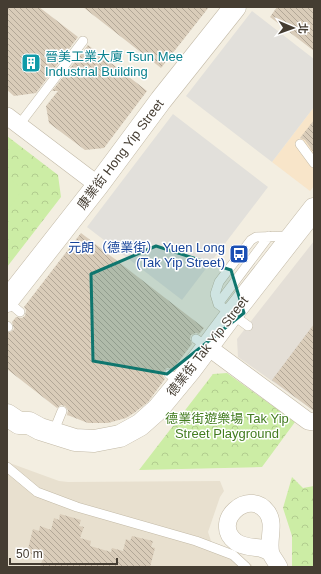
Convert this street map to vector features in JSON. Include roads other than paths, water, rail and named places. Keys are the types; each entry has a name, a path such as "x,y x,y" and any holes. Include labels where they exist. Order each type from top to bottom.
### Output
{"street":[{"name":"康業街 Hong Yip Street","path":"11,305 161,100 235,7"},
{"path":"13,121 98,185"},
{"name":"德業街 Tak Yip Street","path":"7,415 19,423 29,423 40,429 75,440 94,441 120,436 140,425 158,409 174,379 202,343 233,314 314,209"},
{"path":"202,343 308,421 314,422"},
{"path":"7,400 26,411 29,423"}],"lane":[{"path":"13,121 83,41"},
{"path":"300,144 314,163"},
{"path":"269,236 233,314 215,294 219,282 244,248 256,237 269,236 292,236"},
{"path":"53,433 62,411"},
{"path":"7,467 37,492 77,507 196,541 232,555 246,567"}],"place":[{"name":"晉美工業大廈 Tsun Mee Industrial Building","path":"31,63"},
{"name":"元朗（德業街） Yuen Long (Tak Yip Street)","path":"239,254"}],"park label":[{"name":"德業街遊樂場 Tak Yip Street Playground","path":"227,426"}]}
